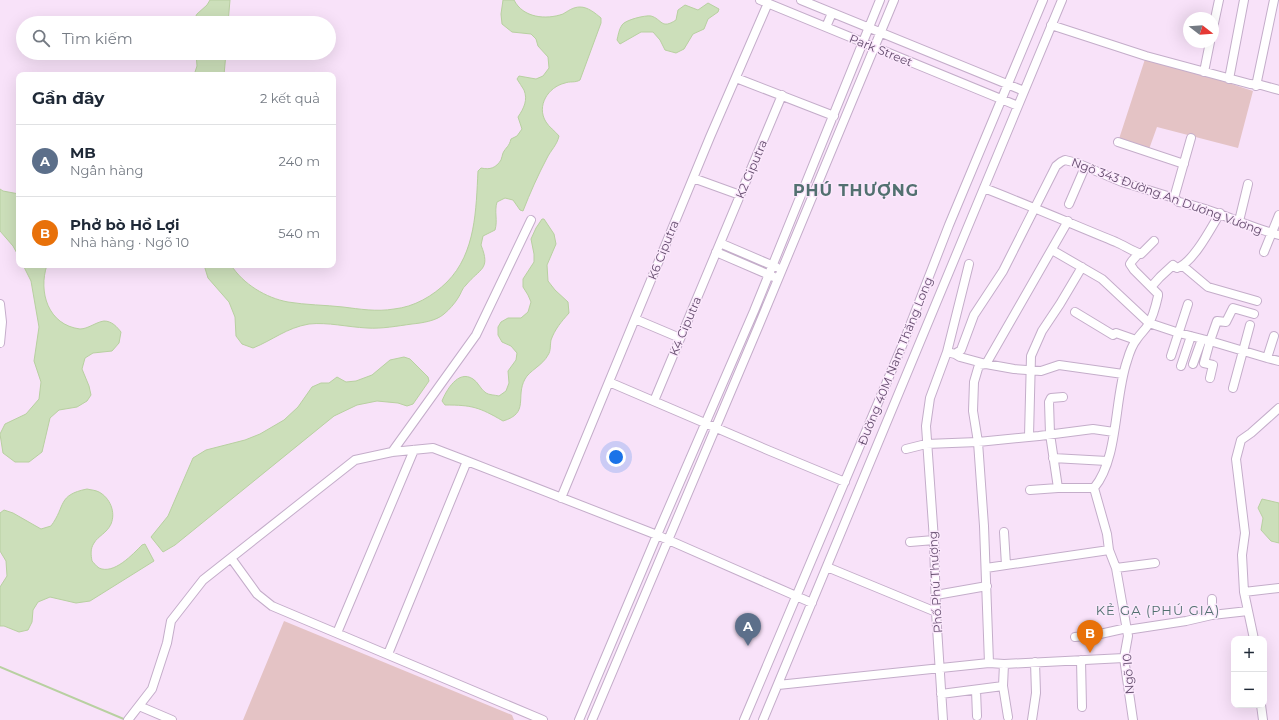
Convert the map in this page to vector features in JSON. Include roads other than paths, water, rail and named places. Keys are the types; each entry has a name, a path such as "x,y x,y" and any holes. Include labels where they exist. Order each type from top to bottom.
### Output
{"street":[{"name":"Park Street","path":"801,0 1024,91"},
{"path":"579,720 773,266 880,0"},
{"path":"592,720 894,0"},
{"name":"Đường 40M Nam Thăng Long","path":"744,720 902,346 949,225 1043,0"},
{"name":"Đường 40M Nam Thăng Long","path":"763,720 1062,0"},
{"path":"1216,12 1218,0"},
{"path":"1229,79 1244,0"},
{"path":"1256,86 1274,0"},
{"name":"Park Street","path":"764,2 1018,106"},
{"name":"K6 Ciputra","path":"561,498 693,178 736,78 764,2"},
{"path":"826,27 832,13"},
{"path":"1051,25 1146,56 1256,86 1261,85 1279,90"},
{"path":"1204,72 1209,48"},
{"path":"736,78 834,116"},
{"name":"K2 Ciputra","path":"716,252 782,95"},
{"path":"1174,198 1190,138"},
{"path":"1118,142 1184,164"},
{"name":"Ngõ 343 Đường An Dương Vương","path":"951,353 961,350 974,315 1003,271 1056,166 1065,160 1070,160 1122,182 1174,198 1179,202 1220,213 1275,234"},
{"path":"1069,204 1085,166"},
{"path":"693,178 740,195"},
{"path":"1239,221 1248,184"},
{"path":"984,188 1068,221 1139,254"},
{"path":"1151,287 1174,265 1177,268 1183,266 1190,260 1220,213"},
{"path":"1264,252 1275,234 1279,215"},
{"path":"392,452 476,335 531,220"},
{"path":"986,364 1068,221"},
{"path":"1030,490 1094,488 1100,482 1114,432 1123,374 1136,340 1149,323 1158,296 1130,264 1132,260 1141,254 1154,241"},
{"path":"720,243 782,270"},
{"path":"1052,250 1102,279 1149,323 1279,361"},
{"path":"716,252 778,279"},
{"name":"K4 Ciputra","path":"654,401 716,252"},
{"path":"970,264 951,353 986,364 1014,369 1041,371 1059,365 1123,374"},
{"path":"1183,266 1208,287 1257,301"},
{"path":"1029,436 1031,356 1042,331 1082,267"},
{"path":"0,304 2,322 0,343"},
{"path":"1171,356 1188,304"},
{"path":"1193,364 1217,321 1226,322 1233,308 1254,314"},
{"path":"1074,312 1113,335 1116,333 1136,340"},
{"path":"635,319 680,338"},
{"path":"1233,388 1250,325"},
{"path":"1181,366 1191,336"},
{"path":"1267,358 1274,336"},
{"path":"1206,340 1204,363 1213,366 1210,378"},
{"name":"Phố Phú Thượng","path":"943,720 936,612 934,540 926,444 926,426 930,398 951,353"},
{"path":"986,364 980,365 974,382 973,411 978,442 984,526 989,663"},
{"path":"609,382 845,482"},
{"path":"1058,488 1050,434 1050,399 1063,397"},
{"path":"1253,636 1244,592 1242,555 1245,533 1236,459 1241,440 1279,408"},
{"path":"906,449 926,444 978,442 1093,429 1114,432"},
{"path":"130,717 152,689 167,643 171,621 202,580 355,460 392,452 432,448 657,535 812,603"},
{"path":"337,633 414,450"},
{"path":"1054,458 1107,461"},
{"path":"388,654 467,461"},
{"name":"Ngõ 10","path":"1094,488 1107,534 1109,550 1116,568 1127,629 1128,636 1124,658 1133,720"},
{"path":"1004,532 1006,565"},
{"path":"910,542 934,540"},
{"path":"986,568 1109,550"},
{"path":"231,558 257,594 272,606 388,654 527,717 543,720"},
{"path":"1116,568 1155,563"},
{"path":"827,567 936,612"},
{"path":"936,595 987,586"},
{"path":"1244,592 1279,588"},
{"path":"1212,599 1212,615"},
{"path":"1075,637 1186,622 1212,615 1248,611"},
{"path":"778,685 989,663 1004,664 1124,658"},
{"path":"1081,660 1082,707"},
{"path":"1032,720 1036,693 1035,662"},
{"path":"1004,664 1003,686 1008,717"},
{"path":"941,694 1003,686"},
{"path":"976,690 977,716"},
{"path":"139,706 172,720"},
{"path":"1261,708 1263,720"}],"waterway":[{"path":"0,667 126,720"}],"place":[{"name":"MB","path":"748,646"},
{"name":"Phở bò Hồ Lợi","path":"1090,653"}],"district":[{"name":"PHÚ THƯỢNG","path":"856,190"},
{"name":"KẺ GẠ (PHÚ GIA)","path":"1158,610"}]}
